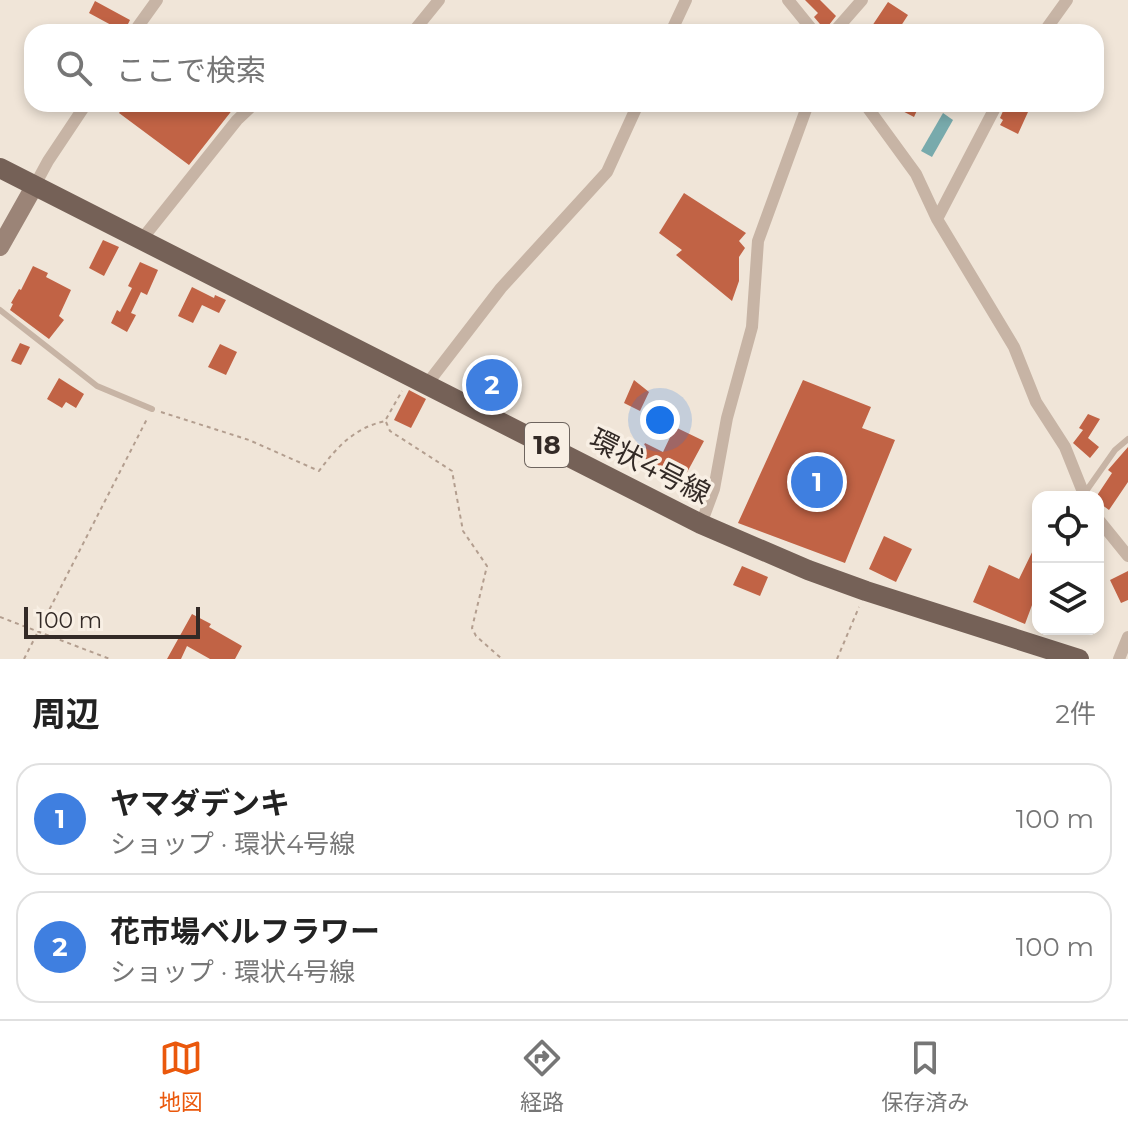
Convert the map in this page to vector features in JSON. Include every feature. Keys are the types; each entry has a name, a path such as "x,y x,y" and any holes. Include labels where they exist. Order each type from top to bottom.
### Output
{"main road":[{"name":"環状4号線","path":"0,168 701,524 866,591 1079,659"}],"street":[{"path":"140,24 157,0"},
{"path":"420,24 439,0"},
{"path":"675,24 686,0"},
{"path":"788,0 808,24"},
{"path":"841,24 862,0"},
{"path":"1050,24 1067,0"},
{"path":"0,247 81,112"},
{"path":"142,239 246,112"},
{"path":"419,380 607,172 634,112"},
{"path":"701,524 714,489 727,418 752,327 758,241 805,112"},
{"path":"871,112 916,174 937,219 1014,347 1036,402 1065,447 1082,491"},
{"path":"937,219 993,112"},
{"path":"1104,526 1128,556"},
{"path":"1119,659 1128,637"}],"lane":[{"path":"0,310 97,386 152,409"},
{"path":"1087,491 1115,450 1128,439"}],"path":[{"path":"24,659 152,409 249,440 319,471 335,450 355,432 385,421 419,380"},
{"path":"385,421 390,431 452,471 463,531 487,566 472,628 476,636 502,659"},
{"path":"837,659 866,591"},
{"path":"0,617 110,659"}],"water":[{"path":"943,113 953,120 932,157 921,151"}],"building":[{"path":"805,0 820,0 836,16 830,24 820,24 814,17 818,13"},
{"path":"95,1 130,20 128,24 109,24 89,13"},
{"path":"888,2 908,15 902,24 873,24"},
{"path":"120,112 231,112 189,165"},
{"path":"1003,112 1028,112 1018,134 1000,125 1003,120 1000,118"},
{"path":"684,193 746,233 739,241 745,248 739,257 739,281 732,301 676,255 682,250 659,233"},
{"path":"103,240 119,247 104,276 89,268"},
{"path":"140,262 158,270 147,295 141,292 131,313 136,315 127,332 111,323 132,288 128,286"},
{"path":"33,266 71,290 59,316 64,320 49,339 10,310"},
{"path":"192,287 214,298 215,295 226,300 219,313 202,305 193,323 178,316"},
{"path":"20,343 30,347 21,365 11,361"},
{"path":"220,344 237,352 226,375 208,367"},
{"path":"483,373 509,386 502,398 476,384"},
{"path":"59,378 84,394 76,408 66,402 62,408 47,399"},
{"path":"634,380 649,392 640,411 624,403"},
{"path":"803,380 871,407 862,428 895,440 845,563 738,523"},
{"path":"409,390 426,399 411,428 394,420"},
{"path":"1088,414 1100,419 1088,438 1099,447 1090,458 1073,443 1083,430 1079,428"},
{"path":"675,427 704,441 684,478 639,456 645,443 663,452"},
{"path":"1128,447 1128,482 1109,510 1104,506 1104,491 1100,491 1112,473 1108,470"},
{"path":"884,536 912,549 896,582 869,569"},
{"path":"1032,552 1032,605 1025,624 973,602 989,565 1019,579"},
{"path":"742,566 768,577 760,596 733,585"},
{"path":"1128,571 1128,600 1121,603 1110,580"},
{"path":"192,614 242,646 235,659 210,659 187,646 181,659 167,659"}],"place":[{"name":"花市場ベルフラワー","path":"492,385"},
{"name":"ヤマダデンキ","path":"817,482"}]}
